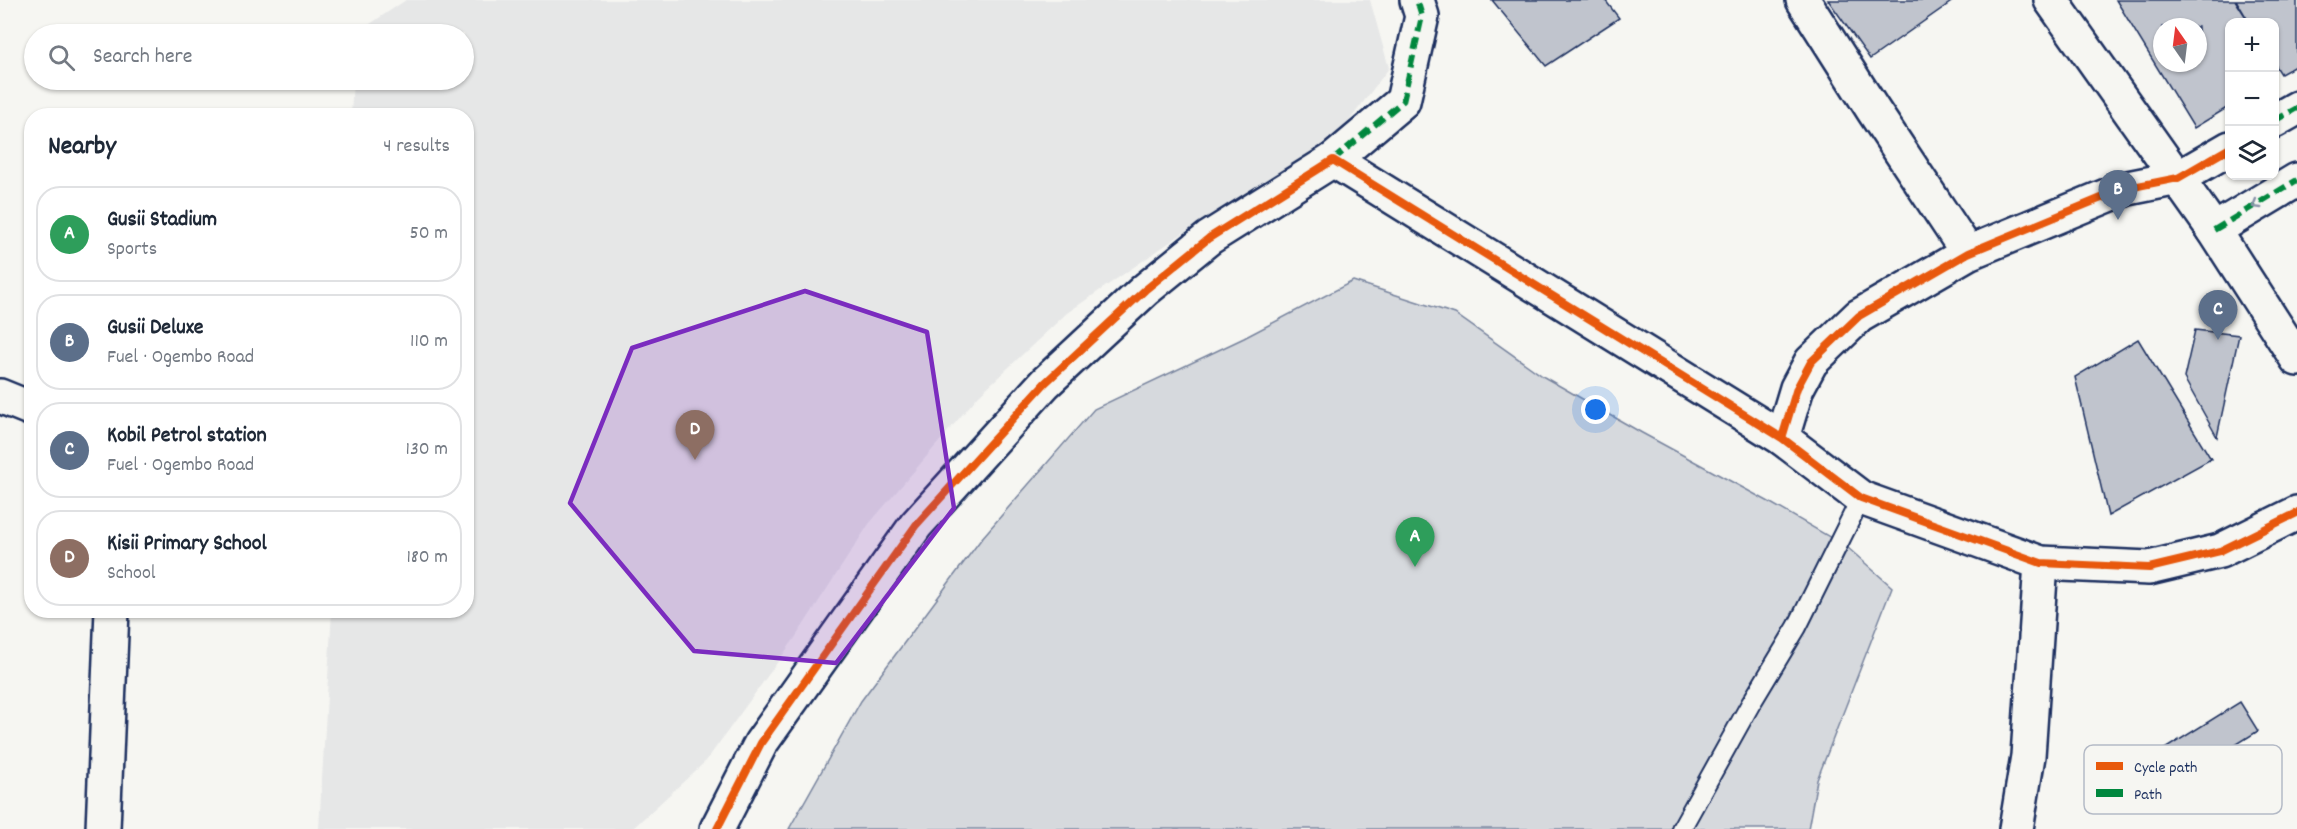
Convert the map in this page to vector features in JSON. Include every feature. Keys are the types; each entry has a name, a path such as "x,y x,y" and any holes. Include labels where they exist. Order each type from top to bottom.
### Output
{"main road":[{"path":"717,829 761,743 916,525 1045,383 1145,290 1209,238 1333,160 1403,101 1422,16 1417,0"},
{"path":"1803,0 1968,253"},
{"path":"2052,0 2214,230 2297,359"},
{"path":"2279,118 2297,108"},
{"path":"1782,438 1797,388 1811,362 1859,316 1968,253 2128,188 2178,178 2225,150"},
{"path":"1333,160 1782,438 1862,498 2041,563 2149,568 2220,551 2297,513"},
{"path":"2214,230 2297,180"},
{"path":"0,396 24,406"},
{"path":"2016,829 2028,756 2041,563"},
{"path":"103,829 112,618"}],"lane":[{"path":"1681,829 1750,705 1797,627 1862,498"}],"highlighted area":[{"path":"805,291 927,332 954,508 836,663 694,651 570,503 632,348"}],"shaded area":[{"path":"406,0 1370,0 1389,68 1337,137 1192,227 1067,313 979,395 869,524 795,638 706,761 632,829 319,829 332,618 474,618 474,108 351,108 352,90 474,90 474,24 370,24"},
{"path":"1353,281 1455,314 1544,377 1847,547 1892,587 1817,780 1808,829 789,829 861,701 982,538 1094,409 1244,338"}],"building":[{"path":"1492,0 1605,0 1619,18 1546,66"},
{"path":"1828,0 1954,0 1870,59"},
{"path":"2116,0 2235,0 2246,18 2225,18 2225,109 2194,128 2160,72 2207,72 2207,18 2153,18 2153,61"},
{"path":"2236,0 2297,0 2297,65 2281,74 2279,71 2279,18 2247,18"},
{"path":"2195,330 2239,335 2217,437 2184,378"},
{"path":"2138,339 2211,459 2108,516 2075,377"},
{"path":"2240,702 2258,731 2236,745 2171,745"}],"marked path":[{"path":"1333,160 1403,101 1422,16 1417,0"},
{"path":"2279,118 2297,108"},
{"path":"2214,230 2297,180"}],"cycle path":[{"path":"1782,438 1797,388 1811,362 1859,316 1968,253 2111,194 2128,188 2178,178 2225,151"},
{"path":"717,829 761,743 916,525 1045,383 1145,290 1209,238 1333,160 1782,438 1861,498 2041,563 2149,568 2220,551 2297,513"}],"place":[{"name":"Gusii Deluxe","path":"2118,220"},
{"name":"Kobil Petrol station","path":"2218,340"},
{"name":"Kisii Primary School","path":"695,460"},
{"name":"Gusii Stadium","path":"1415,567"}]}
